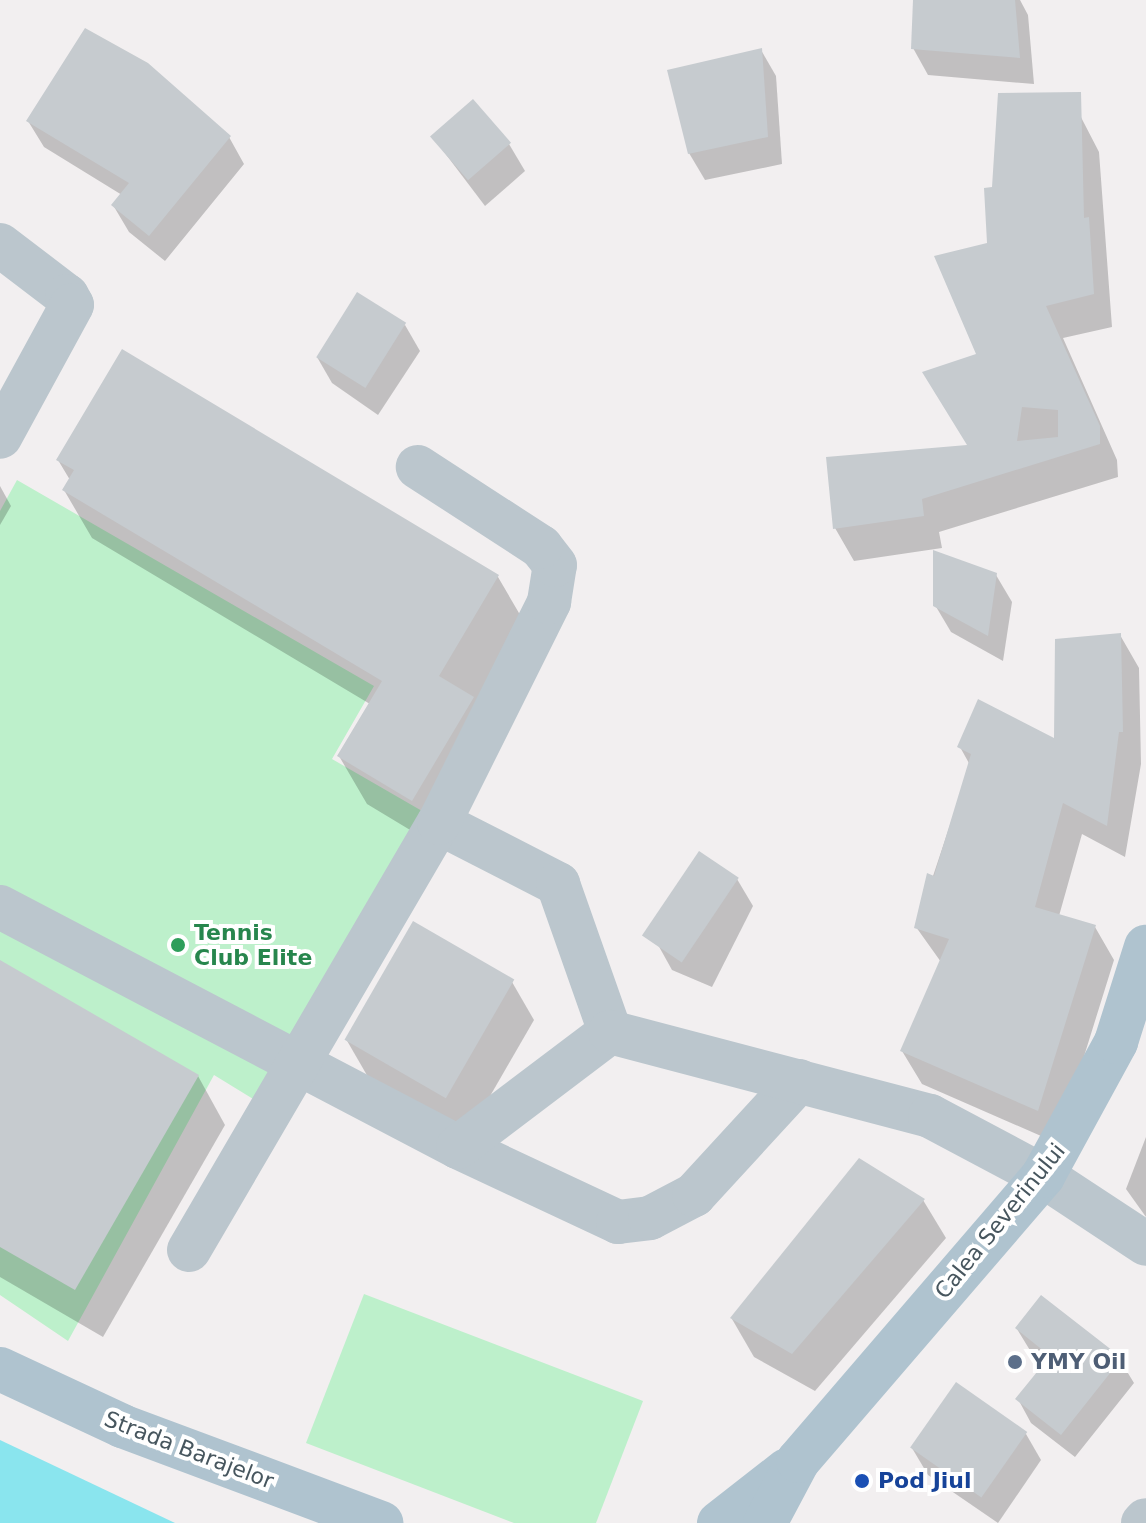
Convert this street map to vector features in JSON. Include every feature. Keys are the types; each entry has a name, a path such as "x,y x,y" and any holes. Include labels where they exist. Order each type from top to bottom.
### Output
{"main road":[{"name":"Calea Severinului","path":"798,1461 1043,1176 1116,1042 1146,947"},
{"name":"Strada Barajelor","path":"0,1369 122,1426 381,1523"},
{"path":"719,1523 798,1461"},
{"path":"765,1523 798,1461"}],"street":[{"path":"0,245 67,296 72,305 0,437"},
{"path":"189,1250 439,823 549,602 555,565 541,547 418,467"},
{"path":"439,823 558,884 610,1032"},
{"path":"0,907 458,1147 618,1222 650,1218 694,1195 799,1081"},
{"path":"610,1032 930,1116 1043,1176 1146,1244"},
{"path":"458,1147 610,1032"}],"green space":[{"name":"Tennis Club Elite","path":"17,480 374,686 332,759 429,815 266,1107 214,1075 68,1341 0,1295 0,511"},
{"path":"364,1294 643,1401 596,1523 514,1523 306,1443"}],"water":[{"path":"0,1440 175,1523 0,1523"}],"building":[{"path":"913,0 1015,0 1020,58 911,49"},
{"path":"85,28 148,63 231,136 149,236 111,205 129,183 26,121"},
{"path":"762,48 768,137 688,154 667,70"},
{"path":"1081,92 1084,218 1089,217 1094,294 1046,306 1100,426 1100,444 922,499 924,516 833,529 826,457 967,445 922,372 976,354 934,256 987,243 984,188 992,187 998,93","holes":["1022,407 1058,410 1058,437 1017,441"]},
{"path":"473,99 511,143 468,180 430,136"},
{"path":"357,292 406,323 365,388 316,357"},
{"path":"122,349 499,575 439,676 474,697 412,801 337,756 382,681 62,490 74,470 56,460"},
{"path":"933,550 997,573 988,636 933,606"},
{"path":"1121,633 1123,732 1119,732 1107,826 1063,803 1035,907 1096,925 1038,1111 900,1051 949,939 914,928 927,873 934,876 971,754 957,747 978,699 1054,738 1055,639"},
{"path":"699,851 739,878 682,962 642,936"},
{"path":"413,921 514,979 446,1098 345,1040"},
{"path":"0,960 199,1075 75,1290 0,1247"},
{"path":"859,1158 925,1199 792,1354 730,1318"},
{"path":"1041,1295 1122,1358 1061,1435 1015,1399 1050,1356 1015,1328"},
{"path":"956,1382 1027,1432 981,1497 910,1448"}],"place":[{"name":"Tennis Club Elite","path":"178,945"},
{"name":"YMY Oil","path":"1015,1362"},
{"name":"Pod Jiul","path":"862,1481"}]}
